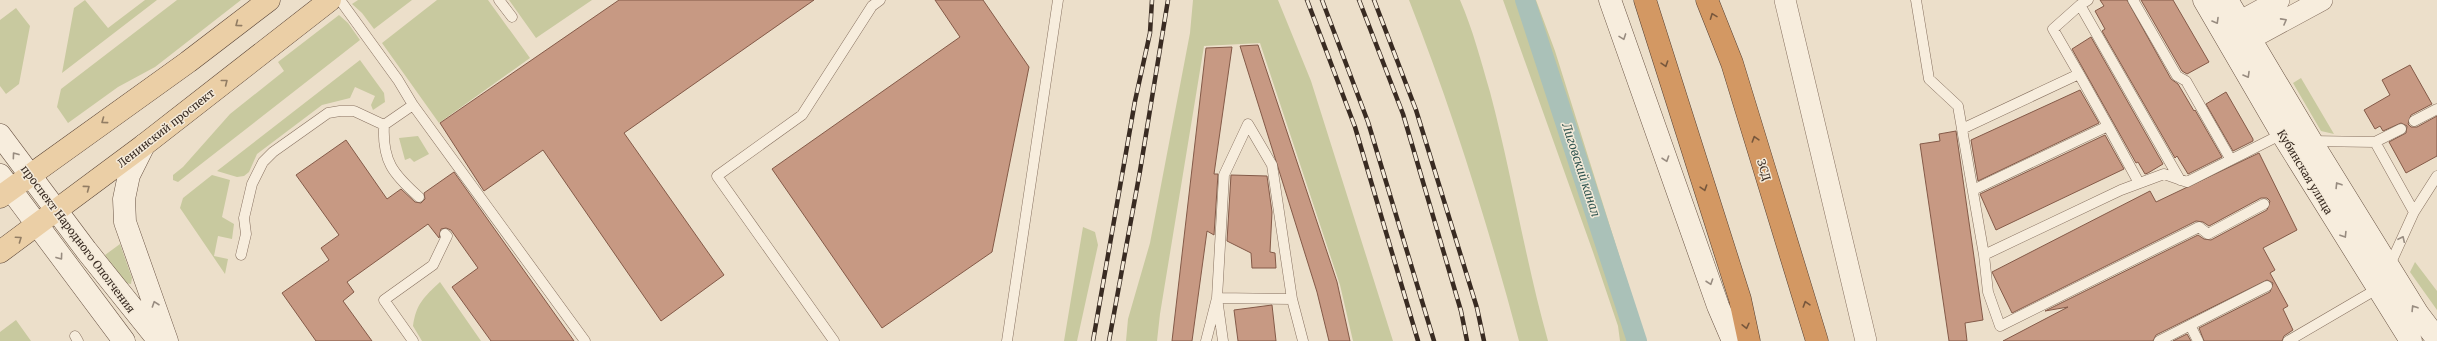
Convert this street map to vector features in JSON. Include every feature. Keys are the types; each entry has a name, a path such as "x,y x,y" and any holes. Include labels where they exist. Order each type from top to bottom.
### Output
{"highway":[{"path":"1645,0 1740,299 1749,341"},
{"name":"ЗСД","path":"1707,0 1732,63 1817,341"}],"main road":[{"path":"124,341 38,226 3,187 29,176 188,62 269,0"},
{"name":"Ленинский проспект","path":"0,252 38,226 330,0"},
{"path":"1610,0 1718,306 1733,341"},
{"name":"Кубинская улица","path":"2204,0 2282,134 2377,289 2411,341"},
{"name":"Кубинская улица","path":"2227,0 2311,141 2389,267 2437,339"},
{"name":"проспект Народного Ополчения","path":"0,135 56,212 159,341"},
{"path":"144,145 129,175 124,199 125,222 167,341"}],"street":[{"path":"1785,0 1866,341"},
{"path":"2228,41 2245,30 2279,0"},
{"path":"2245,30 2322,0"}],"lane":[{"path":"340,0 398,80 413,105 585,341"},
{"path":"499,0 512,17"},
{"path":"834,341 717,176 802,115 872,6 880,0"},
{"path":"1007,341 1058,0"},
{"path":"1916,0 1929,80 1958,106 1984,255 1988,292 2000,326 2199,227 2208,234 2264,204"},
{"path":"2133,0 2177,76 2186,81 2231,160"},
{"path":"2139,183 2080,74 2053,29 2084,3 2180,180"},
{"path":"1962,129 2080,74"},
{"path":"384,125 413,105"},
{"path":"2414,121 2437,109"},
{"path":"241,255 246,234 244,218 252,184 264,162 273,152 328,113 340,110 354,111 384,125"},
{"path":"1206,341 1217,298 1224,175 1248,124 1272,165 1292,299 1304,341"},
{"path":"384,125 385,151 390,166 398,179 419,197"},
{"path":"1972,190 2108,126"},
{"path":"2311,141 2375,142 2401,129"},
{"path":"1984,255 2121,190 2164,174 2187,182 2282,134"},
{"path":"2375,142 2414,212"},
{"path":"2389,267 2414,212 2437,176"},
{"path":"413,341 384,300 433,265 447,236 445,234"},
{"path":"2159,341 2267,286"},
{"path":"2288,341 2377,289"},
{"path":"1217,298 1292,299"},
{"path":"1217,298 1223,341"},
{"path":"2190,325 2198,341"}],"green space":[{"path":"85,0 108,28 145,0 157,0 62,73 74,8"},
{"path":"177,0 241,0 155,67 118,87 68,123 57,107 61,89"},
{"path":"358,0 412,0 374,29 362,13 352,4"},
{"path":"437,0 488,0 530,58 439,123 382,43"},
{"path":"509,0 592,0 536,38"},
{"path":"1193,0 1278,0 1311,81 1393,341 1353,341 1340,285 1260,43 1204,46 1160,314 1157,341 1126,341 1128,319 1150,243 1190,33"},
{"path":"1409,0 1460,0 1465,11 1498,123 1532,279 1548,341 1519,341 1469,169"},
{"path":"1503,0 1536,0 1555,51 1646,341 1620,341 1618,326 1593,252"},
{"path":"16,8 30,26 19,84 6,94 0,86 0,20"},
{"path":"339,15 348,23 360,40 178,182 173,180 173,175 183,167 230,114 284,71 278,62"},
{"path":"360,60 384,93 385,102 373,110 371,105 375,96 355,87 350,98 322,105 257,154 249,172 244,176 237,177 217,171"},
{"path":"2301,78 2334,134 2321,131 2293,83"},
{"path":"418,136 429,154 414,162 410,158 405,160 399,138"},
{"path":"212,175 230,180 222,217 234,224 232,239 218,236 214,256 228,259 225,274 180,208 183,198"},
{"path":"1083,227 1095,232 1098,245 1077,341 1064,341"},
{"path":"120,244 132,278 131,284 126,283 105,255"},
{"path":"2415,262 2437,291 2437,310 2410,272"},
{"path":"440,282 481,341 422,341 413,326 414,318 422,301"},
{"path":"16,320 31,341 0,341 0,332"}],"building":[{"path":"619,0 814,0 624,133 724,275 661,321 543,150 484,191 440,123"},
{"path":"935,0 983,0 1029,67 992,252 882,328 772,169 960,37"},
{"path":"2100,0 2127,0 2171,79 2178,84 2194,111 2195,110 2222,157 2188,174 2177,156 2175,158 2102,31 2105,29 2095,11 2104,6"},
{"path":"2141,0 2173,0 2209,62 2187,74 2182,71"},
{"path":"2091,37 2163,164 2148,173 2145,174 2138,162 2136,163 2072,49"},
{"path":"1258,45 1337,282 1350,341 1329,341 1317,292 1240,46"},
{"path":"1232,47 1214,174 1218,174 1214,235 1207,231 1192,341 1172,341 1206,48"},
{"path":"2410,65 2432,104 2411,115 2408,124 2411,127 2417,127 2437,116 2437,156 2406,173 2389,142 2406,133 2407,126 2401,123 2383,131 2380,126 2375,129 2364,110 2390,95 2382,80"},
{"path":"2080,90 2099,123 1978,181 1971,140"},
{"path":"2226,92 2253,139 2253,141 2233,151 2206,104"},
{"path":"1956,131 1983,320 1965,323 1967,341 1949,341 1920,144 1940,141 1939,134"},
{"path":"2105,135 2124,169 1996,230 1980,194"},
{"path":"346,140 387,199 401,189 415,202 421,203 425,199 424,193 454,172 574,341 491,341 452,287 478,268 451,230 446,228 441,229 439,238 428,224 347,282 354,292 343,301 372,341 316,341 282,293 329,260 321,248 339,235 296,175"},
{"path":"2259,153 2297,230 2263,248 2275,270 2270,273 2288,306 2283,309 2293,330 2284,336 2282,341 2204,341 2199,328 2270,292 2273,283 2267,280 2156,335 2153,341 2003,341 2068,307 2045,311 2198,235 2204,239 2211,240 2267,210 2270,201 2267,198 2261,198 2209,226 2203,222 2196,221 2012,313 1992,272 2150,191 2156,202"},
{"path":"1231,175 1267,176 1272,212 1270,252 1275,253 1276,268 1252,268 1251,253 1227,241"},
{"path":"1272,305 1276,341 1238,341 1234,310"},
{"path":"2187,334 2191,341 2173,341"}],"waterway":[{"name":"Лиговский канал","path":"1525,0 1637,341"}],"railway":[{"path":"1093,341 1135,101 1150,33 1152,0"},
{"path":"1109,341 1140,171 1168,0"},
{"path":"1307,0 1355,127 1418,341"},
{"path":"1322,0 1368,122 1434,341"},
{"path":"1359,0 1403,114 1461,311 1467,341"},
{"path":"1374,0 1416,110 1477,308 1484,341"}]}
